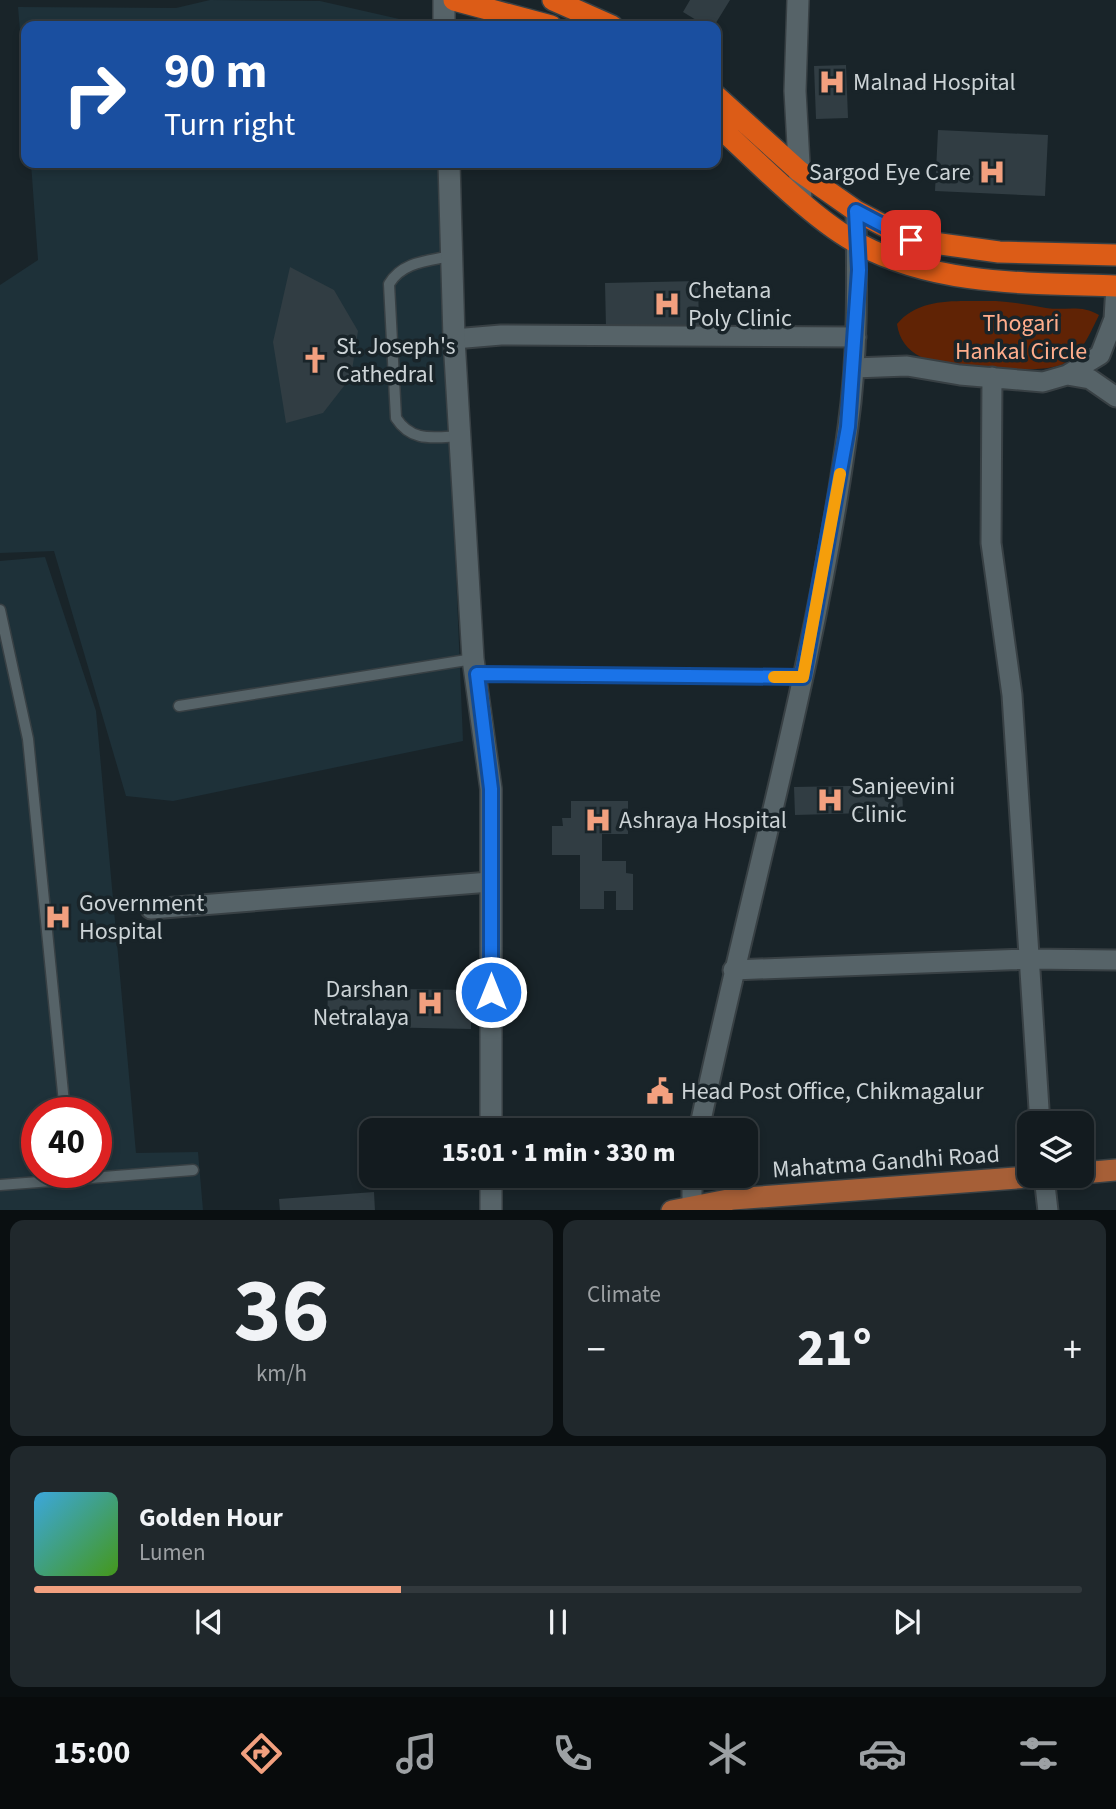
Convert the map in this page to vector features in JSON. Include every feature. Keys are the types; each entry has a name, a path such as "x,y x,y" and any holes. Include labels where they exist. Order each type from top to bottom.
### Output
{"highway":[{"path":"454,0 532,21"},
{"path":"553,0 601,21"},
{"path":"721,101 799,171 856,211 911,240 1024,254 1116,255"},
{"path":"721,128 801,200 857,243 896,262 947,274 1002,282 1116,286"}],"main road":[{"path":"1094,1172 1116,1170"},
{"name":"Mahatma Gandhi Road","path":"682,1208 1017,1179"}],"street":[{"path":"444,0 444,21"},
{"path":"797,0 795,91 801,200"},
{"path":"449,168 454,339 475,666 491,789 491,1118"},
{"path":"702,1118 733,970 758,883 803,677 848,427 859,270 856,211"},
{"path":"854,368 907,366 960,375 1043,382 1067,375 1100,355 1114,319 1116,286"},
{"path":"454,339 501,335 856,337"},
{"path":"1067,375 1090,379 1116,397"},
{"path":"992,377 991,543 1012,695 1024,842 1028,959 1039,1111"},
{"path":"151,909 490,882"},
{"path":"733,970 1028,959 1116,960"},
{"path":"491,1188 491,1210"},
{"path":"682,1208 688,1188"},
{"path":"1045,1188 1048,1210"}],"lane":[{"path":"451,256 410,265 396,272 389,284 396,418 403,429 415,437 461,436"},
{"path":"0,610 28,739 63,1097"},
{"path":"179,706 475,666 803,677"},
{"path":"112,1174 193,1170"},
{"path":"0,1185 21,1182"}],"shaded area":[{"path":"210,0 320,1 408,21 21,21 21,43 18,7 176,8"},
{"path":"31,168 439,168 463,741 173,801 126,796 54,551 0,553 0,285 38,260"},
{"name":"Government Hospital","path":"45,557 96,711 136,1153 198,1152 203,1210 0,1210 0,561"}],"green space":[{"name":"Thogari Hankal Circle","path":"996,301 1053,309 1079,309 1099,315 1085,342 1071,359 1054,367 1037,369 994,369 933,361 912,351 904,344 900,335 897,324 918,308 943,302"}],"building":[{"path":"690,0 730,0 717,21 698,21 683,12"},
{"path":"846,65 848,118 816,119 814,66"},
{"path":"938,130 1048,135 1045,196 935,191"},
{"name":"St. Joseph's Cathedral","path":"290,267 334,290 358,331 351,377 323,413 286,423 273,342"},
{"path":"698,281 699,326 606,328 605,283"},
{"path":"902,785 903,812 795,815 794,787"},
{"path":"571,801 628,801 628,834 602,834 602,861 626,861 626,873 633,874 633,910 616,910 616,891 604,891 604,909 580,909 580,855 552,855 552,826 563,826 562,818 571,818"},
{"path":"328,988 471,990 471,1029 327,1026"},
{"path":"374,1192 375,1210 280,1210 279,1199"}],"slow traffic":[{"path":"774,677 803,677 840,474"}],"place":[{"name":"Malnad Hospital","path":"832,82"},
{"name":"Sargod Eye Care","path":"992,172"},
{"name":"Chetana Poly Clinic","path":"667,304"},
{"name":"St. Joseph's Cathedral","path":"315,360"},
{"name":"Sanjeevini Clinic","path":"830,800"},
{"name":"Ashraya Hospital","path":"598,820"},
{"name":"Government Hospital","path":"58,917"},
{"name":"Darshan Netralaya","path":"430,1003"},
{"name":"Head Post Office, Chikmagalur","path":"660,1091"}],"route":[{"path":"491,992 491,789 477,674 803,677 848,427 859,270 856,211 911,240"}]}
